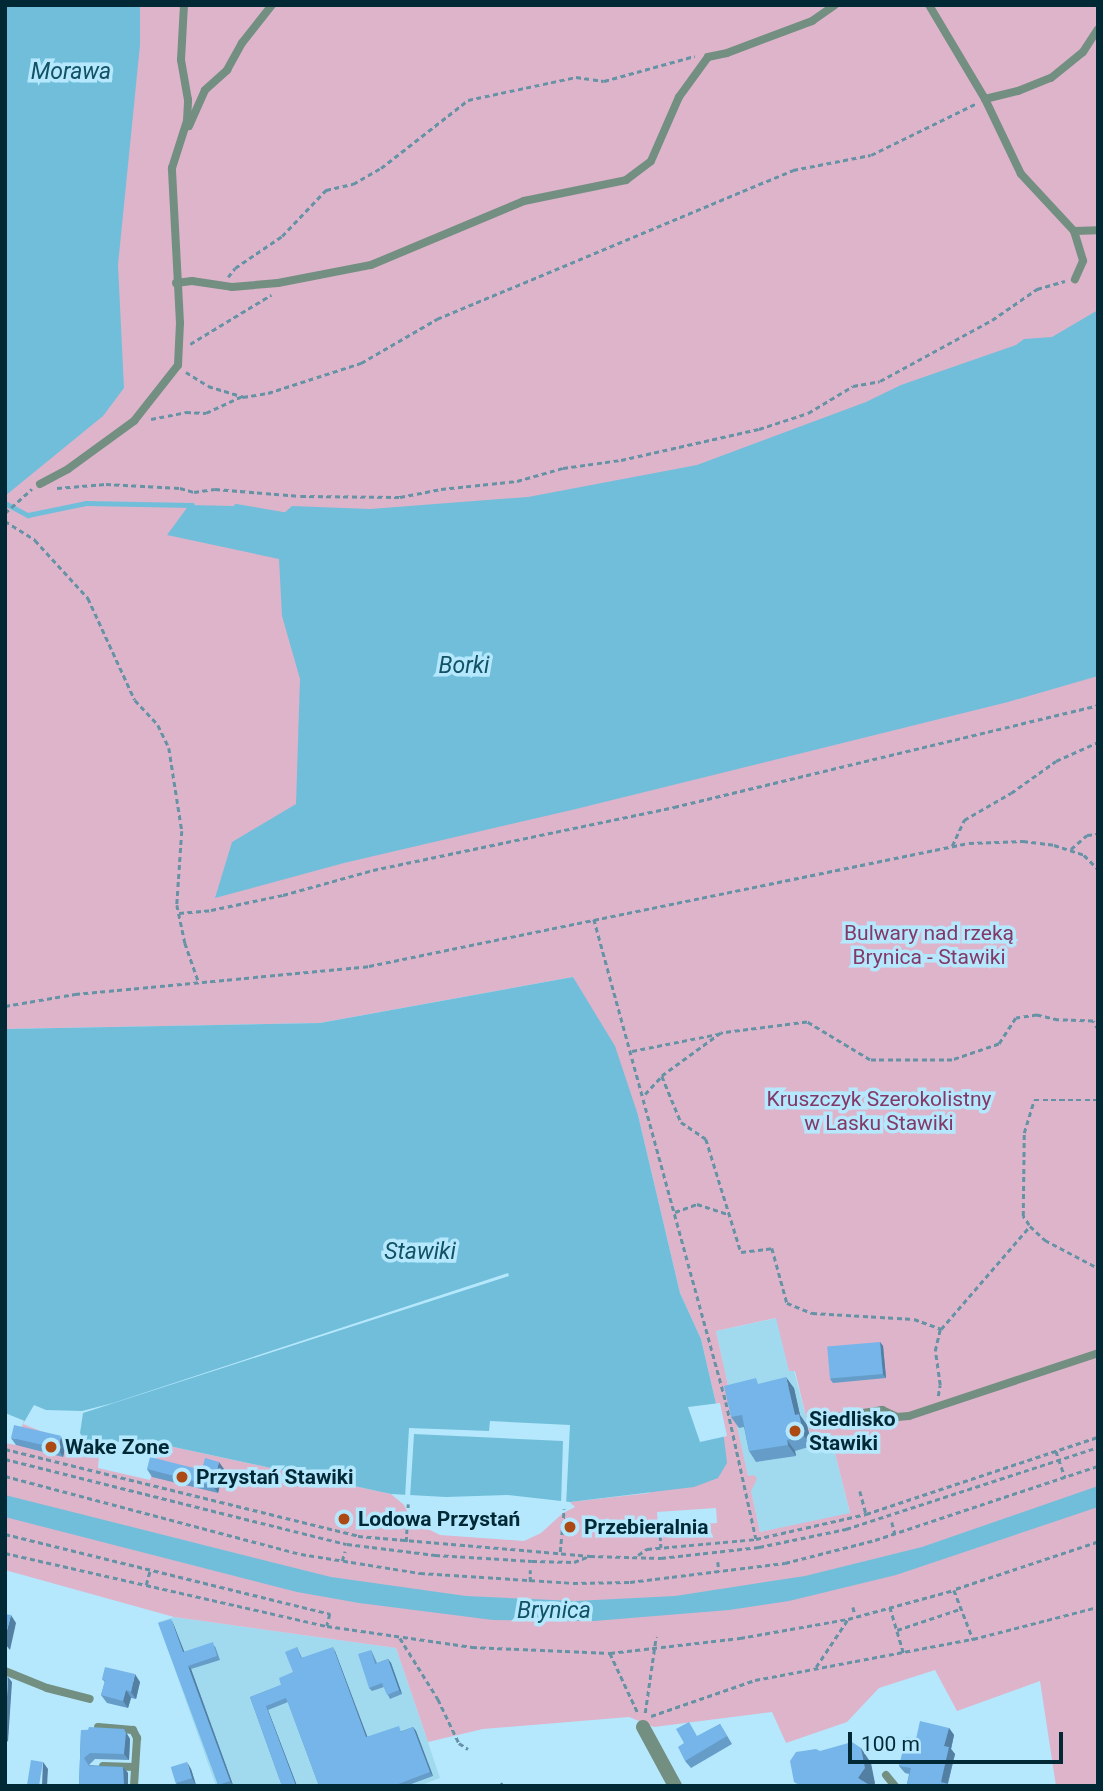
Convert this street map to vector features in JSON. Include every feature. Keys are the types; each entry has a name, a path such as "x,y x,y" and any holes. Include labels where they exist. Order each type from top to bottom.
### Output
{"street":[{"path":"643,1727 675,1786"}],"lane":[{"path":"182,141 188,100 181,60 184,5"},
{"path":"40,484 68,470 134,421 178,365 180,349 172,168 205,90 227,70 242,43 272,5"},
{"path":"176,283 222,285 295,281 371,265 524,201 626,180 651,162 679,97 708,57 727,53 812,21 835,5"},
{"path":"927,5 985,99 1021,174 1073,231 1083,261 1075,279"},
{"path":"985,99 1018,91 1051,78 1083,52 1098,29"},
{"path":"1073,231 1098,230"},
{"path":"831,1418 882,1410 897,1417 936,1409 1098,1353"},
{"path":"5,1671 47,1688 90,1699"},
{"path":"98,1727 133,1730 137,1738 134,1786"},
{"path":"95,1766 135,1767"},
{"path":"886,1775 895,1786"}],"path":[{"path":"222,285 235,268 282,236 326,190 352,184 381,168 468,100 576,77 604,81 693,56 708,57"},
{"path":"134,421 186,412 206,413 243,397 268,393 361,363 437,319 793,170 871,155 985,99"},
{"path":"5,513 18,499 40,484 48,488 106,484 180,488 194,492 215,489 301,496 400,497 440,489 517,481 563,468 621,460 759,429 808,413 853,386 880,382 992,320 1037,289 1075,279"},
{"path":"180,349 295,281"},
{"path":"178,365 208,386 243,397"},
{"path":"5,521 35,540 88,598 135,700 158,725 169,748 182,831 179,913 199,983"},
{"path":"179,913 211,910 284,895 373,870 674,807 1098,705"},
{"path":"952,846 964,820 1011,793 1056,761 1098,742"},
{"path":"1071,849 1087,835 1098,834"},
{"path":"5,1006 75,994 369,965 952,846 1023,841 1071,849 1088,857 1098,869"},
{"path":"594,919 644,1094 734,1434 756,1539"},
{"path":"632,1051 721,1033 807,1023 870,1060 952,1060 999,1044 1016,1018 1037,1015 1058,1020 1093,1021 1098,1030"},
{"path":"644,1094 662,1076 721,1033"},
{"path":"662,1076 681,1122 706,1139 741,1252 772,1248 787,1303 809,1311 914,1319 941,1329"},
{"path":"1098,1100 1034,1100 1024,1133 1023,1216 1045,1240 1098,1268"},
{"path":"675,1212 697,1204 730,1215"},
{"path":"936,1409 940,1385 935,1351 941,1329 1030,1226"},
{"path":"638,1555 647,1549 756,1539 866,1514 1098,1437"},
{"path":"5,1449 336,1532 406,1542 590,1556 686,1557 759,1547 835,1532 937,1502 1098,1447"},
{"path":"1056,1451 1065,1477"},
{"path":"5,1459 347,1544 425,1554 532,1561 574,1562 590,1556"},
{"path":"5,1476 45,1484 301,1554 342,1561 420,1573 530,1582 630,1582 785,1563 895,1534 1098,1466"},
{"path":"860,1491 866,1514"},
{"path":"406,1542 408,1504"},
{"path":"561,1552 564,1509"},
{"path":"208,1528 210,1521"},
{"path":"892,1522 895,1534"},
{"path":"660,1527 661,1548"},
{"path":"5,1534 330,1614 327,1626"},
{"path":"5,1553 327,1626 472,1647 610,1653 740,1638 848,1619 954,1590 1098,1542"},
{"path":"342,1561 345,1551"},
{"path":"718,1562 719,1572"},
{"path":"146,1586 150,1570"},
{"path":"530,1570 530,1582"},
{"path":"954,1590 973,1639"},
{"path":"853,1606 855,1614"},
{"path":"890,1607 904,1654"},
{"path":"656,1637 645,1718 755,1680 816,1667 904,1654 1098,1607"},
{"path":"897,1630 961,1609"},
{"path":"816,1667 848,1619"},
{"path":"400,1637 438,1699 458,1743 468,1749"},
{"path":"610,1653 643,1727"},
{"path":"499,1786 505,1782"}],"shaded area":[{"path":"777,1318 789,1371 794,1371 811,1436 830,1433 850,1514 760,1532 716,1331"},
{"path":"174,1617 396,1648 440,1778 419,1786 216,1786 158,1622"}],"green space":[{"path":"5,5 1098,5 1098,1786 1056,1786 1040,1681 957,1711 935,1670 879,1688 847,1722 786,1743 772,1712 654,1727 629,1717 483,1729 428,1742 396,1648 174,1617 5,1570 5,1443 16,1445 24,1420 69,1439 86,1439 67,1444 99,1456 98,1468 150,1480 160,1444 391,1494 404,1505 412,1521 440,1535 524,1541 541,1533 563,1513 575,1507 570,1502 649,1493 724,1438 701,1339 680,1293 638,1115 573,977 320,1023 5,1029","holes":["776,1318 789,1371 795,1371 811,1437 830,1433 850,1513 760,1532 751,1491 757,1479 754,1475 748,1476 716,1331","716,1508 717,1523 658,1526 657,1512"]}],"water":[{"name":"Morawa","path":"5,5 140,5 140,45 118,265 124,388 103,416 5,496"},
{"name":"Borki","path":"1098,310 1098,676 1008,702 576,809 344,863 215,898 232,842 296,804 300,679 282,616 279,559 167,535 189,505 234,506 283,514 292,506 370,509 528,497 697,465 866,402 901,385 1016,345 1024,339 1052,337"},
{"name":"Stawiki","path":"573,977 615,1046 638,1115 680,1293 701,1339 724,1438 727,1463 718,1478 694,1487 570,1502 507,1495 446,1497 391,1494 160,1444 69,1439 5,1413 5,1029 320,1023"},
{"name":"Brynica","path":"1098,1486 1098,1507 896,1575 789,1601 729,1610 594,1621 493,1620 359,1603 297,1592 5,1517 5,1495 331,1577 466,1596 575,1601 675,1596 805,1576 922,1547"}],"pier":[{"path":"508,1273 509,1276 83,1413 80,1433 85,1442 68,1442 23,1424 34,1405 46,1410 82,1411 113,1403"},
{"path":"720,1403 727,1436 700,1442 688,1407"},
{"path":"490,1421 570,1425 566,1506 561,1505 563,1441 414,1434 410,1498 405,1498 409,1428 489,1431"}],"building":[{"path":"880,1342 883,1374 830,1378 827,1347"},
{"path":"786,1377 795,1415 799,1414 804,1436 787,1440 788,1445 749,1451 742,1415 731,1417 724,1386 756,1378 758,1384"},
{"path":"14,1425 61,1436 58,1448 11,1438"},
{"path":"150,1457 202,1470 205,1458 219,1462 213,1486 147,1469"},
{"path":"5,1614 11,1615 5,1638"},
{"path":"171,1619 183,1652 213,1642 217,1656 188,1666 230,1781 218,1785 158,1623"},
{"path":"297,1647 301,1658 333,1647 366,1737 399,1726 401,1732 413,1727 430,1772 393,1786 319,1786 286,1698 266,1706 296,1786 282,1786 250,1697 281,1685 279,1678 293,1672 285,1652"},
{"path":"371,1650 375,1664 388,1659 399,1690 387,1695 382,1683 369,1688 358,1654"},
{"path":"105,1667 135,1674 131,1692 126,1690 123,1701 101,1695"},
{"path":"5,1676 8,1677 5,1722"},
{"path":"920,1721 949,1728 944,1746 949,1747 941,1782 957,1786 907,1784 911,1768 899,1766 906,1737 916,1739"},
{"path":"689,1722 697,1736 720,1724 727,1736 685,1761 678,1747 684,1743 676,1729"},
{"path":"89,1727 124,1729 124,1754 90,1753 84,1758 89,1766 123,1767 124,1786 79,1786 81,1730 88,1730"},
{"path":"852,1742 861,1748 865,1768 858,1778 868,1786 801,1786 794,1782 790,1761 796,1752 816,1749 820,1751"},
{"path":"31,1760 43,1762 39,1786 27,1786"},
{"path":"187,1762 192,1778 176,1783 171,1767"}],"waterway":[{"path":"5,503 28,515 86,503 192,505"},
{"path":"236,506 283,514"}],"place":[{"name":"Siedlisko Stawiki","path":"795,1431"},
{"name":"Wake Zone","path":"51,1447"},
{"name":"Przystań Stawiki","path":"182,1477"},
{"name":"Lodowa Przystań","path":"344,1519"},
{"name":"Przebieralnia","path":"570,1527"}],"park label":[{"name":"Bulwary nad rzeką Brynica - Stawiki","path":"929,945"},
{"name":"Kruszczyk Szerokolistny w Lasku Stawiki","path":"879,1111"}]}
